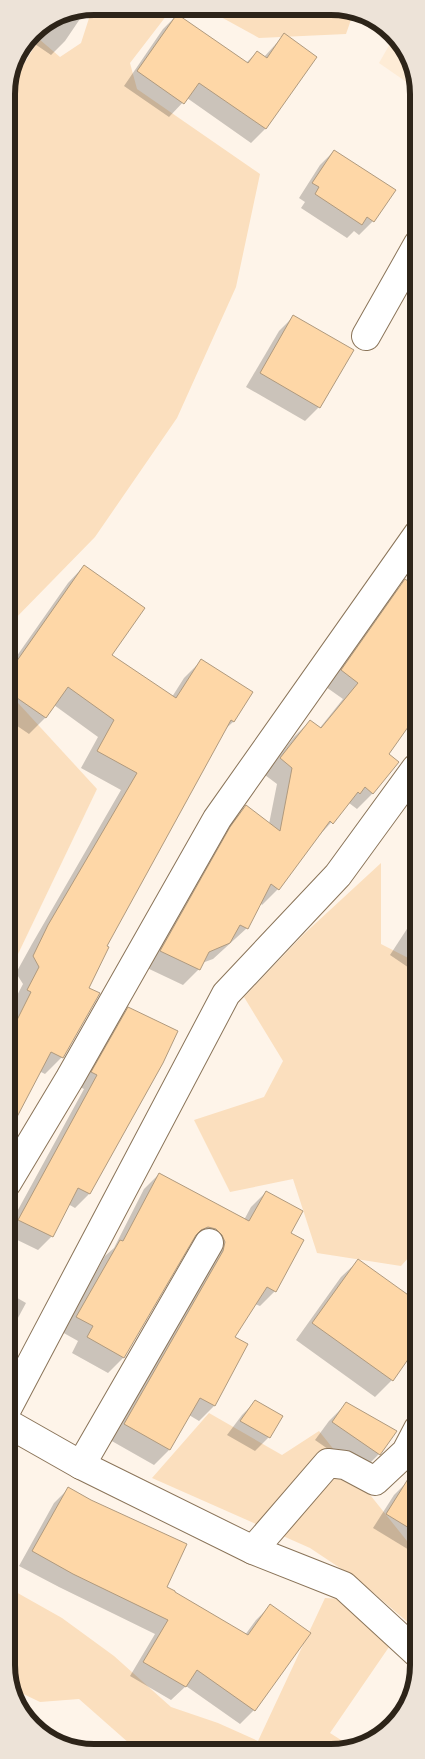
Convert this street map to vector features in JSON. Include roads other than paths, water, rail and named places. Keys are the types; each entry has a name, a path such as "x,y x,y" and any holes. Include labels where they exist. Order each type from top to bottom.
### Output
{"street":[{"path":"366,336 410,258"},
{"path":"15,1171 70,1078 217,819 410,545"},
{"path":"15,1394 226,994 338,876 410,776"},
{"path":"81,1465 209,1244"},
{"path":"15,1428 81,1465 254,1550 344,1586 410,1647"},
{"path":"254,1550 328,1463 345,1465 375,1482 406,1452 410,1444"}]}
